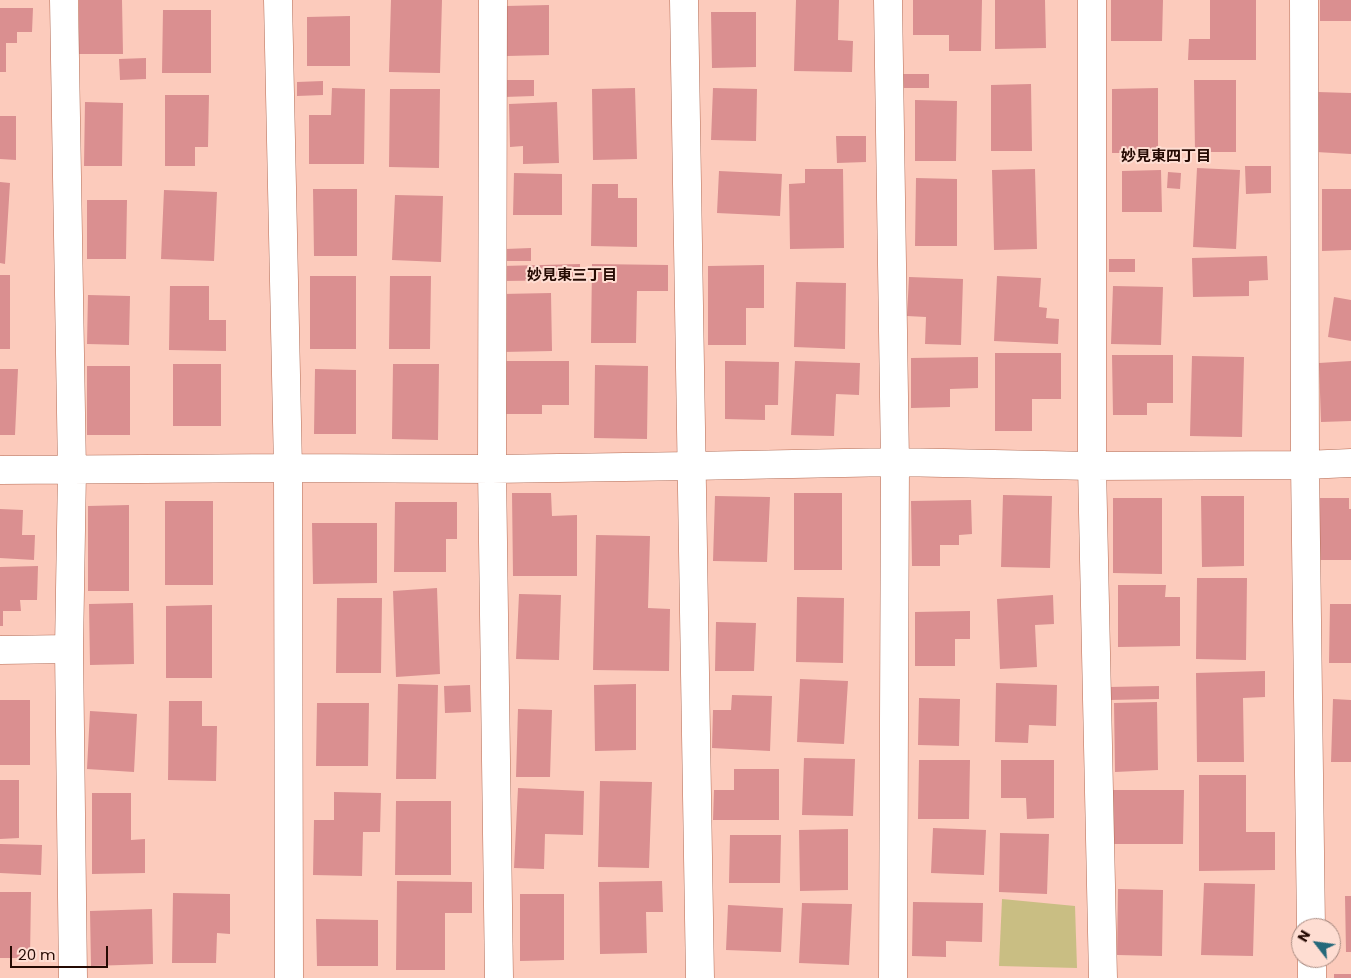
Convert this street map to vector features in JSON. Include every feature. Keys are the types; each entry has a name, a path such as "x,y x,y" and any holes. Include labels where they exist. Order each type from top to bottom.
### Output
{"street":[{"path":"64,0 72,471 69,649 73,978"},
{"path":"278,0 288,468 289,978"},
{"path":"493,0 492,469 499,978"},
{"path":"684,0 700,978"},
{"path":"888,0 895,462 893,978"},
{"path":"1092,0 1092,466 1103,978"},
{"path":"1304,0 1305,465 1311,918"},
{"path":"0,470 492,469 895,462 1092,466 1351,463"},
{"path":"0,650 69,649"}],"shaded area":[{"path":"1002,899 1075,906 1077,968 999,966"}],"building":[{"path":"79,0 122,0 123,54 79,54"},
{"path":"391,0 442,0 440,73 389,72"},
{"path":"796,0 839,0 838,40 853,41 852,72 794,71"},
{"path":"913,0 982,0 981,51 949,51 949,35 913,35"},
{"path":"995,0 1045,0 1046,48 995,49"},
{"path":"1111,0 1163,0 1162,41 1111,41"},
{"path":"1210,0 1256,0 1256,60 1188,60 1189,39 1210,39"},
{"path":"1320,0 1351,0 1351,21 1320,21"},
{"path":"549,5 549,55 507,56 506,6"},
{"path":"0,8 33,8 32,32 17,32 17,43 6,43 6,72 0,72"},
{"path":"163,10 211,10 211,73 162,73"},
{"path":"711,12 756,12 756,67 712,68"},
{"path":"350,16 350,66 307,66 307,17"},
{"path":"146,58 146,79 120,80 119,59"},
{"path":"902,74 929,74 929,88 902,88"},
{"path":"504,80 534,80 534,96 504,97"},
{"path":"1194,80 1236,80 1236,152 1195,152"},
{"path":"323,81 323,95 297,96 297,82"},
{"path":"1031,84 1032,151 991,151 991,85"},
{"path":"332,88 365,89 364,164 309,164 309,115 331,115"},
{"path":"635,88 637,159 593,160 592,89"},
{"path":"713,88 757,89 756,141 711,140"},
{"path":"1158,88 1158,153 1112,153 1112,89"},
{"path":"390,89 440,89 439,168 389,167"},
{"path":"1318,92 1351,93 1351,154 1316,152"},
{"path":"165,95 209,95 208,147 195,147 195,166 165,166"},
{"path":"915,100 957,101 956,161 915,161"},
{"path":"85,102 123,103 122,166 84,166"},
{"path":"557,102 559,163 523,164 523,146 510,147 509,104"},
{"path":"0,116 16,116 16,160 0,159"},
{"path":"836,136 866,136 866,162 837,163"},
{"path":"1245,166 1271,166 1271,193 1246,194"},
{"path":"1197,168 1240,170 1236,249 1193,247"},
{"path":"805,169 843,169 844,248 790,249 789,184 805,183"},
{"path":"1035,169 1037,249 994,250 992,170"},
{"path":"1161,170 1162,212 1122,212 1122,171"},
{"path":"719,171 782,174 780,216 717,213"},
{"path":"1168,172 1181,173 1180,189 1167,188"},
{"path":"514,173 562,174 562,215 513,215"},
{"path":"916,178 957,179 957,246 915,246"},
{"path":"0,182 10,183 5,264 0,263"},
{"path":"592,184 618,184 618,198 637,198 637,247 591,246"},
{"path":"313,189 357,189 357,256 314,256"},
{"path":"1322,189 1351,189 1351,250 1322,251"},
{"path":"164,190 217,192 214,261 161,259"},
{"path":"395,195 443,196 441,262 392,260"},
{"path":"87,200 127,200 126,259 87,259"},
{"path":"531,248 531,261 505,261 505,249"},
{"path":"1267,256 1268,280 1249,281 1249,296 1193,297 1192,258"},
{"path":"1109,259 1135,259 1135,272 1109,272"},
{"path":"580,264 580,280 503,281 502,266"},
{"path":"592,264 668,265 668,291 637,291 636,343 591,343"},
{"path":"764,265 764,308 746,308 746,345 708,345 708,266"},
{"path":"0,275 10,275 10,349 0,349"},
{"path":"310,276 356,276 356,349 310,349"},
{"path":"390,276 431,276 430,349 389,349"},
{"path":"997,276 1041,278 1039,307 1047,308 1046,318 1059,319 1058,344 994,341"},
{"path":"909,277 963,279 961,345 925,344 926,317 907,316"},
{"path":"796,282 846,283 845,349 794,347"},
{"path":"170,286 209,286 209,320 226,320 226,351 169,350"},
{"path":"1113,286 1163,287 1161,345 1111,344"},
{"path":"551,293 552,351 502,352 502,294"},
{"path":"88,295 130,296 129,345 87,344"},
{"path":"1334,297 1351,300 1351,341 1328,337"},
{"path":"995,353 1061,353 1061,399 1032,399 1032,431 995,431"},
{"path":"1112,355 1173,355 1173,403 1147,403 1147,415 1113,415"},
{"path":"1192,356 1244,357 1242,437 1190,436"},
{"path":"978,357 978,388 950,389 950,407 911,408 911,358"},
{"path":"504,361 569,361 569,405 542,405 542,414 504,414"},
{"path":"725,361 779,362 778,405 765,405 765,420 725,419"},
{"path":"795,361 860,363 859,395 836,394 834,436 791,435"},
{"path":"1351,361 1351,421 1321,422 1319,363"},
{"path":"173,364 221,364 221,426 173,426"},
{"path":"393,364 439,364 438,440 392,439"},
{"path":"595,365 648,366 647,439 594,438"},
{"path":"87,366 130,366 130,435 87,435"},
{"path":"0,369 18,369 15,435 0,435"},
{"path":"315,369 356,370 356,434 314,434"},
{"path":"512,493 551,493 552,516 577,515 577,576 513,576"},
{"path":"794,493 842,493 842,570 794,570"},
{"path":"1003,495 1052,496 1050,568 1001,567"},
{"path":"715,496 770,497 767,562 713,561"},
{"path":"1201,496 1244,496 1244,566 1202,567"},
{"path":"1113,498 1162,498 1162,574 1113,573"},
{"path":"1316,498 1349,498 1349,509 1351,509 1351,560 1315,560"},
{"path":"971,500 972,534 959,535 959,545 940,545 940,566 912,566 911,501"},
{"path":"165,501 213,501 213,585 165,585"},
{"path":"395,502 457,502 457,539 446,539 446,572 394,572"},
{"path":"129,505 129,591 88,591 88,506"},
{"path":"0,509 23,510 22,535 35,535 34,560 0,558"},
{"path":"312,523 377,523 377,583 313,584"},
{"path":"596,535 650,536 648,608 670,609 669,671 593,670"},
{"path":"38,566 37,600 20,600 21,611 3,611 3,626 0,626 0,567"},
{"path":"1197,578 1247,578 1246,660 1196,659"},
{"path":"1118,585 1166,585 1165,597 1180,597 1180,646 1118,647"},
{"path":"437,588 440,674 396,677 393,591"},
{"path":"519,594 561,595 559,660 516,659"},
{"path":"1053,595 1054,624 1035,625 1037,667 1000,669 997,599"},
{"path":"797,597 844,598 843,663 796,662"},
{"path":"337,598 382,598 381,673 336,673"},
{"path":"133,603 134,664 90,665 89,604"},
{"path":"1330,604 1351,604 1351,663 1329,663"},
{"path":"212,605 212,678 166,678 166,606"},
{"path":"970,611 970,639 955,639 955,666 915,666 915,612"},
{"path":"716,622 756,623 754,671 715,671"},
{"path":"1265,671 1265,697 1243,698 1244,762 1197,762 1196,673"},
{"path":"800,679 848,681 844,744 797,742"},
{"path":"996,683 1057,685 1056,726 1029,725 1028,743 995,742"},
{"path":"398,684 438,685 436,779 396,779"},
{"path":"636,684 636,750 595,751 594,685"},
{"path":"470,685 471,712 445,713 444,686"},
{"path":"1159,686 1159,699 1109,700 1109,687"},
{"path":"732,695 772,696 770,751 712,748 713,710 731,710"},
{"path":"919,698 960,699 959,746 918,745"},
{"path":"1333,699 1351,700 1351,762 1331,762"},
{"path":"0,700 30,700 30,765 0,765"},
{"path":"169,701 202,701 202,726 217,726 216,781 168,780"},
{"path":"1157,702 1158,770 1115,772 1114,703"},
{"path":"317,703 369,703 368,766 316,766"},
{"path":"518,709 552,710 550,777 516,777"},
{"path":"90,711 137,714 134,772 87,769"},
{"path":"804,758 855,759 853,816 802,815"},
{"path":"919,760 970,760 969,819 918,819"},
{"path":"1001,760 1054,760 1054,818 1027,819 1026,798 1001,798"},
{"path":"734,769 779,769 779,820 713,820 714,790 734,790"},
{"path":"1199,775 1246,775 1246,832 1275,832 1275,870 1199,871"},
{"path":"0,780 19,780 19,838 0,839"},
{"path":"600,781 652,782 649,868 598,867"},
{"path":"518,788 584,791 583,835 545,834 544,869 514,868"},
{"path":"1110,790 1184,790 1183,844 1111,844"},
{"path":"334,792 381,793 380,832 363,832 362,876 313,875 314,820 334,820"},
{"path":"92,793 131,793 131,840 145,839 145,873 92,874"},
{"path":"396,801 451,801 451,875 395,875"},
{"path":"933,828 986,830 984,875 931,873"},
{"path":"848,829 848,890 800,891 799,830"},
{"path":"1000,833 1049,834 1047,894 999,892"},
{"path":"730,835 781,835 780,883 729,883"},
{"path":"0,844 42,845 41,875 0,873"},
{"path":"397,881 472,882 472,913 445,913 445,970 396,970"},
{"path":"662,881 663,912 646,912 647,953 600,954 599,882"},
{"path":"1204,883 1255,884 1253,956 1201,955"},
{"path":"1118,889 1163,890 1162,956 1117,955"},
{"path":"0,892 31,892 30,958 0,958"},
{"path":"173,893 230,894 230,934 217,933 216,963 172,963"},
{"path":"520,894 564,894 564,960 520,961"},
{"path":"1345,896 1351,896 1351,952 1346,952"},
{"path":"913,902 983,903 982,942 946,941 946,957 912,956"},
{"path":"802,903 852,904 849,965 799,963"},
{"path":"728,905 783,908 781,952 726,950"},
{"path":"152,909 153,964 91,966 90,911"},
{"path":"316,919 378,920 378,966 317,966"},
{"path":"1334,974 1351,974 1351,978 1334,978"}],"district":[{"name":"妙見東四丁目","path":"1166,157"},
{"name":"妙見東三丁目","path":"572,276"}]}
